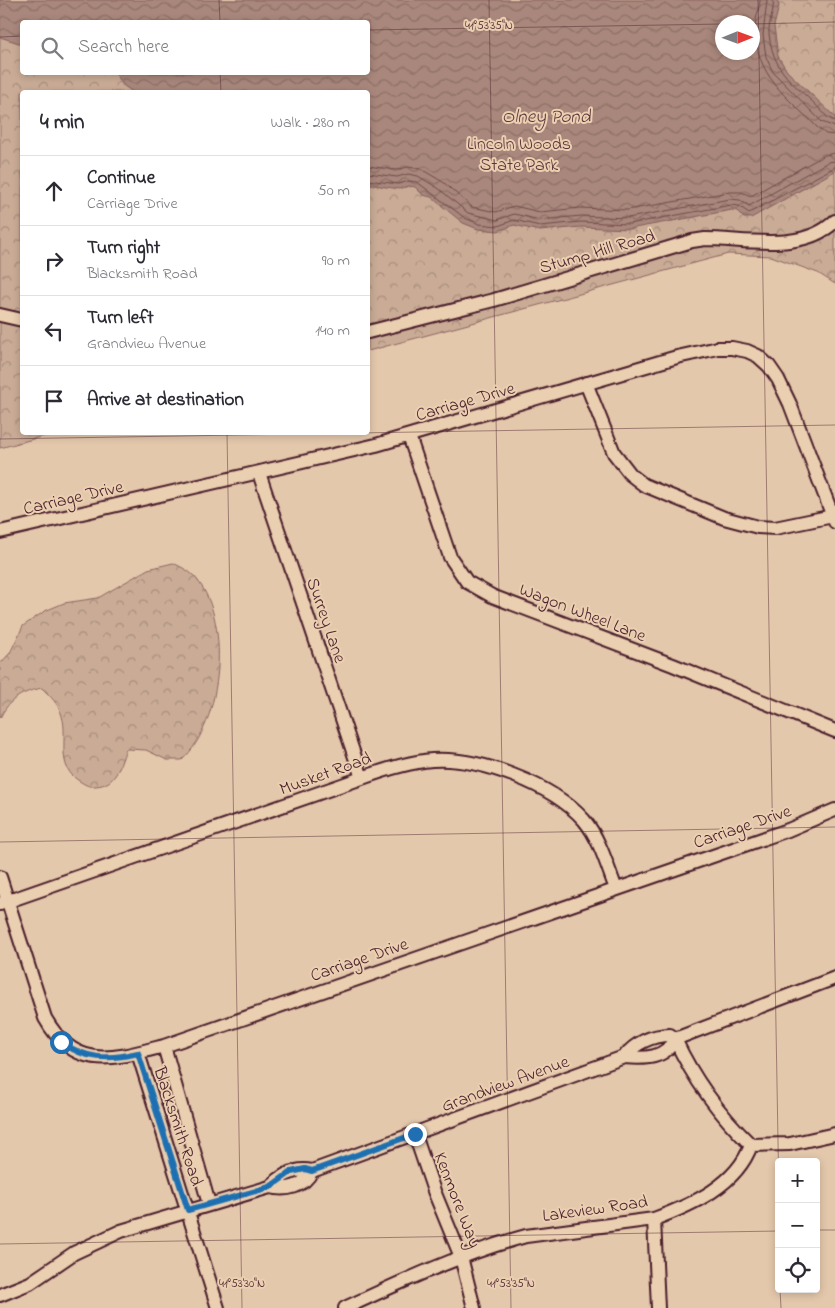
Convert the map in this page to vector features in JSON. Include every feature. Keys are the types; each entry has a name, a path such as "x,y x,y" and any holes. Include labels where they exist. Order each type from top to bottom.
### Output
{"street":[{"name":"Stump Hill Road","path":"370,331 494,300 692,241 705,239 797,240 814,236 835,221"},
{"path":"0,315 20,320"},
{"name":"Carriage Drive","path":"0,532 259,473 409,436 586,383 718,348 732,348 758,356 769,366 784,391 834,519"},
{"path":"586,383 614,453 631,475 644,485 724,518 758,527 775,528 834,519"},
{"name":"Wagon Wheel Lane","path":"409,436 444,544 467,582 492,596 673,665 835,731"},
{"name":"Surrey Lane","path":"259,473 362,778"},
{"name":"Musket Road","path":"4,903 362,778 392,768 430,760 466,761 483,765 548,791 569,806 592,832 616,889"},
{"name":"Carriage Drive","path":"0,877 4,903 45,1018 61,1042 72,1050 93,1057 117,1058 164,1046 788,830 835,810"},
{"name":"Grandview Avenue","path":"624,1057 639,1059 654,1056 668,1050 675,1039 835,978"},
{"name":"Grandview Avenue","path":"0,1295 30,1283 88,1245 130,1228 270,1187 291,1172 305,1169 312,1171 415,1134 624,1057 636,1045 652,1037 670,1035 675,1039"},
{"path":"675,1039 684,1058 709,1097 751,1145 790,1144 835,1134"},
{"name":"Blacksmith Road","path":"164,1046 210,1204"},
{"name":"Blacksmith Road","path":"138,1053 218,1308"},
{"name":"Kenmore Way","path":"415,1134 434,1191 461,1257 474,1308"},
{"name":"Lakeview Road","path":"344,1308 461,1257 526,1236 654,1219 703,1196 728,1180 744,1163 751,1145"},
{"path":"654,1219 658,1308"}],"green space":[{"name":"Olney Pond","path":"0,0 835,0 835,284 818,273 771,256 728,254 370,350 370,90 20,90 20,435 48,435 0,448"},
{"path":"173,563 193,575 206,593 214,616 218,642 218,669 214,696 207,721 196,743 182,760 167,760 146,750 126,749 113,779 102,785 88,786 73,776 68,769 65,761 64,725 61,712 42,688 17,697 0,718 0,664 10,653 23,626 45,611 64,603 98,598 148,569"}],"water":[{"name":"Olney Pond","path":"0,0 777,0 779,6 774,26 778,56 787,71 835,117 835,171 751,218 744,218 737,211 732,210 629,229 581,227 540,231 514,225 498,231 478,229 463,223 431,197 423,195 415,187 409,186 399,189 370,184 370,90 130,90 124,86 116,75 370,75 370,20 20,20 20,43 0,37"}],"route":[{"path":"61,1042 72,1050 93,1057 117,1058 138,1053 188,1210 270,1187 280,1178 291,1172 305,1169 312,1171 415,1134"}],"park label":[{"name":"Lincoln Woods State Park","path":"519,153"}]}
